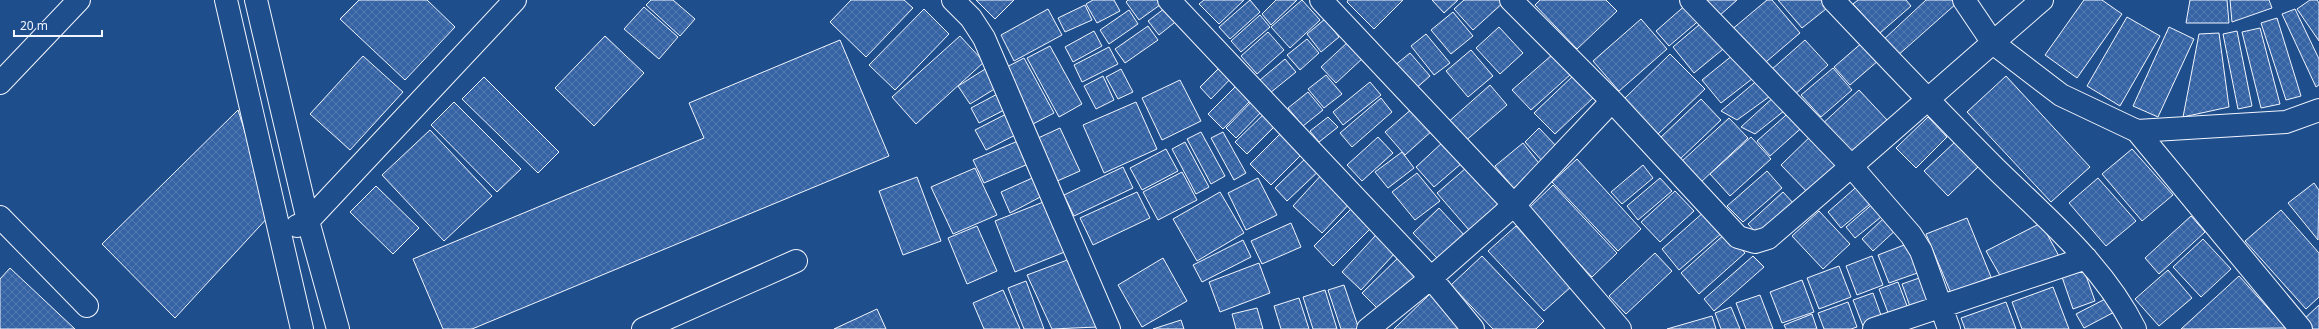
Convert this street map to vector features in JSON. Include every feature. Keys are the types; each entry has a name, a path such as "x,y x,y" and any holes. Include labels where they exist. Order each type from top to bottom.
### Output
{"street":[{"path":"0,83 79,0"},
{"path":"226,0 279,235 302,329"},
{"path":"256,0 308,221 338,329"},
{"path":"279,235 308,221 515,0"},
{"path":"953,0 971,18 984,38 1109,329"},
{"path":"1321,0 1514,206 1620,329"},
{"path":"1511,0 1612,101 1738,237 1755,242 1768,238 1852,167 1926,99 2042,0"},
{"path":"1691,0 1852,167 1911,235 1921,251 1949,329"},
{"path":"1834,0 1926,99 2086,258 2110,287 2136,329"},
{"path":"1964,0 1993,43 2061,95 2137,131 2301,329"},
{"path":"1176,2 1434,281 1473,329"},
{"path":"1368,329 1434,281 1514,206 1612,101"},
{"path":"2137,131 2286,122 2319,110"},
{"path":"0,217 87,306"},
{"path":"1874,329 2086,258"},
{"path":"643,329 796,261"}],"building":[{"path":"359,0 427,0 455,27 405,80 340,19"},
{"path":"651,0 673,0 695,19 680,36 646,5"},
{"path":"851,0 904,0 913,8 866,57 830,22"},
{"path":"976,0 1014,0 995,19"},
{"path":"1093,0 1114,0 1120,11 1097,23 1086,4"},
{"path":"1128,0 1162,0 1164,2 1139,20 1126,2"},
{"path":"1204,0 1244,0 1219,24 1199,4"},
{"path":"1250,0 1260,12 1230,39 1219,27"},
{"path":"1276,0 1297,0 1271,25 1262,14"},
{"path":"1302,0 1320,20 1290,48 1271,27"},
{"path":"1348,0 1403,0 1374,29 1347,2"},
{"path":"1432,0 1458,0 1444,13"},
{"path":"1464,0 1505,1 1473,30 1454,9"},
{"path":"1540,0 1606,0 1617,11 1577,49 1535,5"},
{"path":"1704,0 1737,0 1719,16"},
{"path":"1767,0 1772,0 1800,33 1760,67 1730,31"},
{"path":"1778,0 1827,0 1831,5 1802,28"},
{"path":"1858,0 1906,0 1911,6 1880,33 1853,4"},
{"path":"1926,0 1955,0 1957,3 1896,57 1882,41"},
{"path":"2084,0 2102,0 2122,14 2077,78 2045,55"},
{"path":"2190,0 2227,0 2229,23 2186,23"},
{"path":"2230,0 2269,0 2272,8 2232,22"},
{"path":"2310,0 2317,0 2319,3 2319,41 2297,9"},
{"path":"1688,3 1702,18 1669,46 1656,31"},
{"path":"1085,5 1092,20 1065,32 1058,18"},
{"path":"1169,5 1179,19 1159,35 1148,21"},
{"path":"644,7 678,37 659,59 624,29"},
{"path":"924,9 949,34 895,90 869,65"},
{"path":"1048,9 1062,35 1014,61 1001,35"},
{"path":"2295,9 2319,59 2319,85 2316,87 2282,14"},
{"path":"1129,10 1138,24 1109,44 1100,30"},
{"path":"1453,12 1473,36 1451,54 1431,30"},
{"path":"1260,15 1270,27 1241,52 1231,41"},
{"path":"2127,17 2160,36 2120,106 2087,86"},
{"path":"2277,18 2301,96 2286,100 2261,23"},
{"path":"1325,19 1339,37 1321,52 1307,34"},
{"path":"1641,19 1667,49 1619,91 1593,61"},
{"path":"1706,19 1728,45 1694,73 1673,47"},
{"path":"1148,26 1158,40 1125,63 1115,49"},
{"path":"1499,27 1523,53 1500,74 1476,48"},
{"path":"2169,27 2194,39 2158,117 2133,106"},
{"path":"2260,28 2280,104 2261,108 2242,32"},
{"path":"1094,31 1102,46 1073,62 1065,47"},
{"path":"2237,31 2252,106 2238,109 2223,34"},
{"path":"1268,32 1284,50 1257,74 1241,56"},
{"path":"2219,33 2229,107 2183,117 2199,34"},
{"path":"1426,34 1450,63 1434,75 1411,46"},
{"path":"605,36 644,73 594,126 555,88"},
{"path":"960,36 984,62 916,124 892,97"},
{"path":"1307,39 1319,53 1300,70 1287,55"},
{"path":"840,40 889,156 472,329 443,329 413,259 704,138 689,103"},
{"path":"1805,40 1828,65 1793,96 1771,70"},
{"path":"1349,41 1364,57 1336,83 1321,67"},
{"path":"1864,41 1879,60 1850,85 1834,67"},
{"path":"1050,46 1082,104 1059,117 1027,58"},
{"path":"1109,47 1118,64 1082,82 1074,65"},
{"path":"1471,50 1493,76 1468,97 1446,71"},
{"path":"1738,51 1757,75 1721,103 1702,80"},
{"path":"1410,53 1430,76 1414,90 1394,66"},
{"path":"1553,54 1571,74 1531,110 1512,90"},
{"path":"1670,54 1705,89 1657,135 1623,100"},
{"path":"363,56 403,92 350,150 310,114"},
{"path":"1024,58 1054,113 1033,124 1003,69"},
{"path":"1285,59 1296,72 1270,93 1260,80"},
{"path":"1225,62 1236,73 1211,99 1200,87"},
{"path":"990,66 1001,85 970,104 958,86"},
{"path":"1833,68 1852,90 1821,117 1801,95"},
{"path":"1121,69 1133,92 1118,99 1106,77"},
{"path":"1326,75 1342,94 1324,108 1308,89"},
{"path":"1574,75 1595,96 1555,134 1534,113"},
{"path":"1103,76 1114,100 1096,109 1084,86"},
{"path":"2006,76 2090,167 2051,202 1967,112"},
{"path":"484,77 559,152 538,173 462,99"},
{"path":"1760,78 1773,94 1737,120 1721,111"},
{"path":"1180,80 1201,121 1162,140 1142,98"},
{"path":"1370,82 1381,95 1343,125 1333,112"},
{"path":"1490,85 1507,105 1463,143 1446,124"},
{"path":"1236,86 1250,101 1223,129 1208,114"},
{"path":"1859,90 1888,121 1849,157 1820,126"},
{"path":"1003,91 1010,107 979,123 971,108"},
{"path":"1308,92 1323,110 1303,126 1288,108"},
{"path":"1777,94 1789,107 1755,134 1741,127"},
{"path":"1255,98 1265,108 1236,138 1226,128"},
{"path":"1381,98 1392,112 1352,147 1340,133"},
{"path":"1701,99 1721,120 1679,160 1659,139"},
{"path":"454,102 521,169 497,192 431,125"},
{"path":"1136,102 1157,149 1104,173 1083,125"},
{"path":"1413,108 1433,130 1405,155 1385,132"},
{"path":"1794,108 1807,123 1770,156 1757,141"},
{"path":"238,110 271,214 175,318 102,244"},
{"path":"1012,111 1023,131 986,150 975,130"},
{"path":"1267,111 1279,122 1247,154 1235,142"},
{"path":"1328,117 1338,127 1319,142 1310,131"},
{"path":"1928,117 1947,137 1916,168 1896,148"},
{"path":"1729,118 1748,138 1700,183 1681,162"},
{"path":"1060,128 1080,171 1055,182 1036,139"},
{"path":"1539,128 1558,148 1543,162 1525,142"},
{"path":"1285,129 1306,150 1271,185 1250,164"},
{"path":"430,130 492,196 444,241 382,175"},
{"path":"1817,130 1846,160 1810,195 1781,165"},
{"path":"1201,132 1225,176 1211,184 1187,139"},
{"path":"1223,132 1246,173 1234,180 1211,138"},
{"path":"1378,137 1393,153 1362,181 1347,165"},
{"path":"1751,137 1771,159 1730,196 1710,174"},
{"path":"1025,138 1035,161 984,183 973,160"},
{"path":"1956,141 1979,166 1948,196 1924,171"},
{"path":"1185,142 1209,187 1196,194 1172,149"},
{"path":"1443,142 1462,163 1434,187 1416,167"},
{"path":"1523,143 1542,167 1515,190 1495,166"},
{"path":"1166,149 1178,171 1142,190 1130,168"},
{"path":"2132,149 2173,195 2142,221 2102,174"},
{"path":"1402,152 1414,168 1388,188 1375,172"},
{"path":"1310,154 1323,167 1287,201 1275,188"},
{"path":"1577,159 1641,229 1618,251 1552,182"},
{"path":"1643,165 1653,178 1622,204 1611,192"},
{"path":"1123,167 1133,188 1074,216 1064,195"},
{"path":"975,168 997,215 953,234 931,187"},
{"path":"1466,168 1499,205 1469,230 1437,193"},
{"path":"1767,171 1782,188 1743,222 1727,206"},
{"path":"1182,172 1197,200 1158,220 1143,192"},
{"path":"1324,172 1354,199 1322,233 1293,206"},
{"path":"1417,173 1440,201 1415,220 1392,192"},
{"path":"1039,175 1046,194 1010,213 1001,192"},
{"path":"917,177 941,241 903,255 879,191"},
{"path":"1258,178 1277,215 1246,230 1228,193"},
{"path":"1660,178 1672,191 1638,220 1627,206"},
{"path":"2098,178 2136,221 2106,246 2069,203"},
{"path":"1862,182 1876,199 1841,228 1828,212"},
{"path":"2314,183 2319,190 2318,240 2288,203"},
{"path":"1553,185 1617,253 1592,277 1528,209"},
{"path":"376,186 419,228 393,254 350,212"},
{"path":"1675,191 1694,211 1660,242 1641,222"},
{"path":"1137,192 1150,218 1093,245 1080,218"},
{"path":"1220,192 1244,233 1197,261 1173,219"},
{"path":"1783,192 1795,205 1760,237 1748,224"},
{"path":"1051,199 1072,249 1015,272 995,221"},
{"path":"1876,201 1886,213 1855,238 1846,227"},
{"path":"1355,205 1374,225 1333,266 1314,246"},
{"path":"1439,208 1465,236 1439,260 1413,233"},
{"path":"2281,210 2319,253 2319,297 2306,309 2245,241"},
{"path":"1705,211 1723,232 1679,270 1662,249"},
{"path":"1819,211 1850,244 1823,269 1792,236"},
{"path":"1886,216 1898,228 1873,251 1862,239"},
{"path":"2191,216 2205,232 2159,274 2145,258"},
{"path":"1967,218 1991,277 1951,293 1926,234"},
{"path":"1291,223 1301,247 1262,264 1251,241"},
{"path":"2041,223 2060,258 2002,279 1986,251"},
{"path":"977,226 997,271 967,284 948,238"},
{"path":"1516,226 1572,286 1544,311 1488,251"},
{"path":"1727,232 1745,253 1699,294 1681,273"},
{"path":"1376,235 1395,253 1361,290 1342,272"},
{"path":"2203,239 2231,269 2201,297 2173,267"},
{"path":"1243,240 1251,257 1202,282 1193,265"},
{"path":"1912,242 1923,271 1889,283 1878,255"},
{"path":"1655,253 1672,271 1626,314 1609,296"},
{"path":"1401,255 1422,276 1383,314 1362,293"},
{"path":"1482,256 1544,321 1536,329 1493,329 1451,285"},
{"path":"1753,256 1764,267 1714,311 1704,299"},
{"path":"1872,256 1883,285 1857,295 1846,266"},
{"path":"1163,258 1187,301 1142,327 1118,285"},
{"path":"1070,259 1097,327 1052,329 1027,275"},
{"path":"1259,263 1270,293 1220,312 1209,282"},
{"path":"1839,266 1851,297 1819,309 1807,278"},
{"path":"10,268 75,329 0,329 0,279"},
{"path":"2084,270 2095,301 2073,309 2062,277"},
{"path":"2168,270 2192,298 2159,326 2135,299"},
{"path":"1925,276 1936,303 1912,312 1902,284"},
{"path":"2239,276 2286,328 2181,329"},
{"path":"1802,280 1814,312 1782,323 1770,292"},
{"path":"1026,281 1044,329 1024,329 1008,288"},
{"path":"1898,282 1909,311 1890,318 1879,289"},
{"path":"1344,285 1359,329 1341,329 1328,290"},
{"path":"2053,287 2069,329 2022,329 2012,302"},
{"path":"1003,290 1020,329 984,329 973,303"},
{"path":"1325,290 1337,329 1313,329 1303,297"},
{"path":"1431,293 1467,329 1394,329"},
{"path":"1873,293 1882,318 1863,326 1853,300"},
{"path":"1760,295 1773,329 1746,329 1736,303"},
{"path":"2113,295 2120,309 2084,328 2076,314"},
{"path":"1299,298 1309,329 1281,329 1274,306"},
{"path":"1848,302 1857,327 1851,329 1824,329 1818,313"},
{"path":"2006,302 2016,329 1965,329 1961,318"},
{"path":"2319,305 2319,329 2311,329 2303,320"},
{"path":"1731,307 1740,329 1721,329 1715,313"},
{"path":"1257,308 1263,329 1236,329 1232,314"},
{"path":"877,309 886,329 834,329"},
{"path":"1812,314 1817,329 1786,329 1784,325"},
{"path":"1712,316 1716,329 1667,329"},
{"path":"1181,320 1184,329 1153,329"}]}
